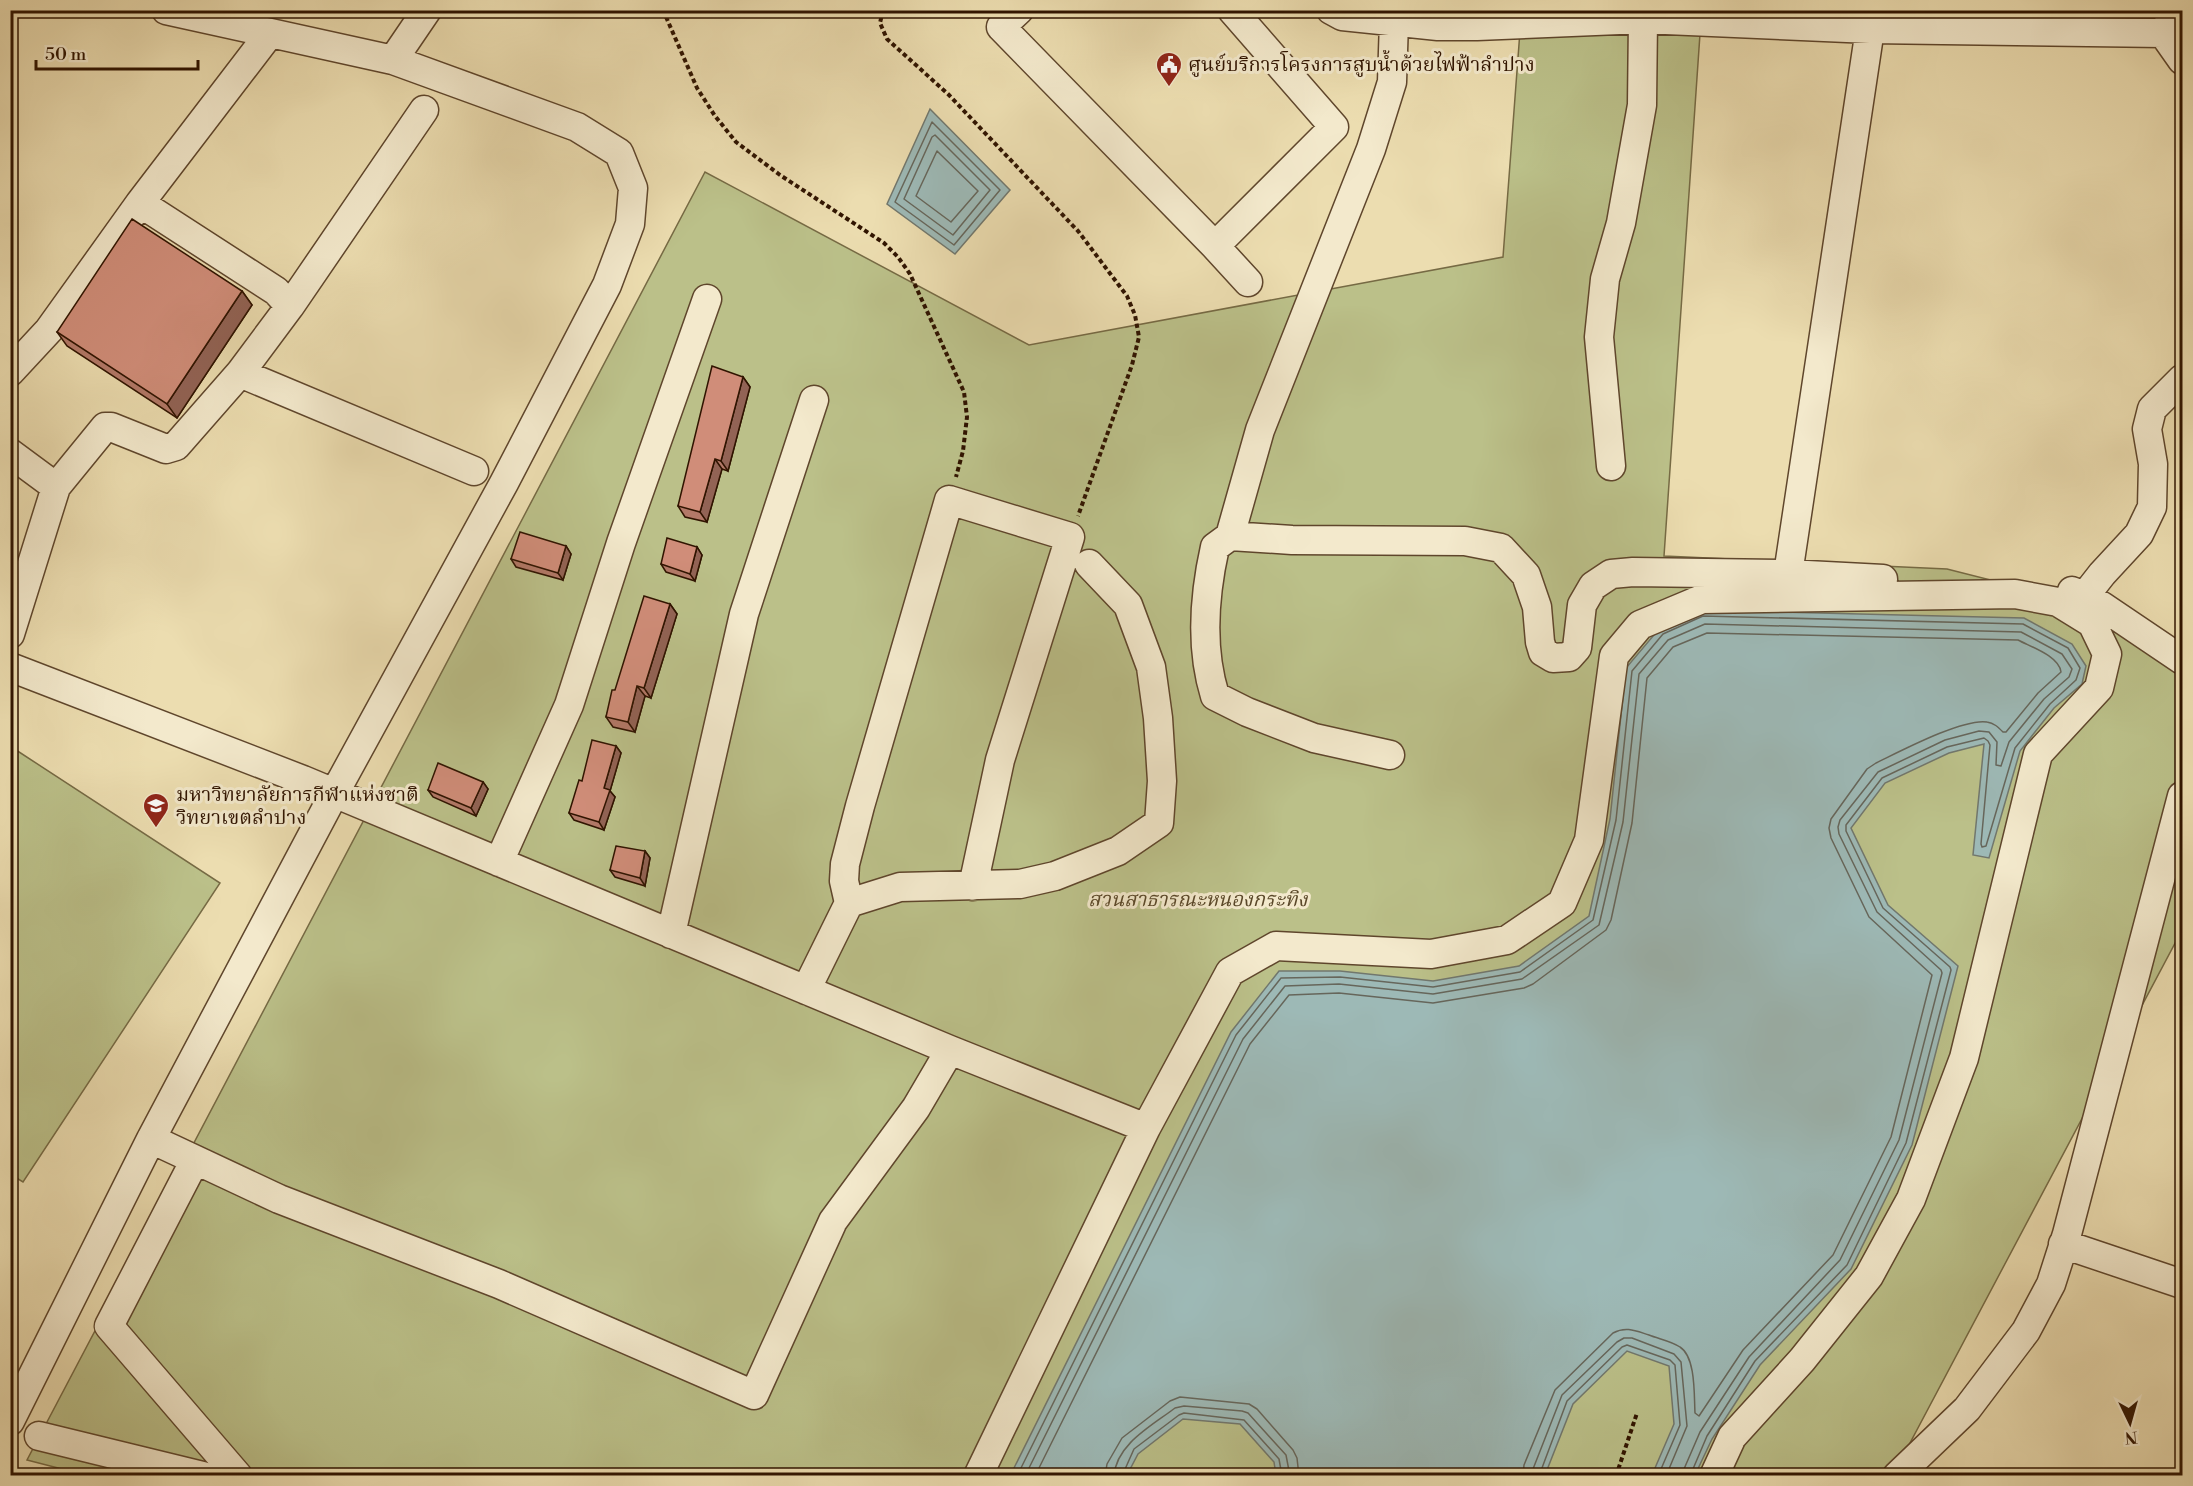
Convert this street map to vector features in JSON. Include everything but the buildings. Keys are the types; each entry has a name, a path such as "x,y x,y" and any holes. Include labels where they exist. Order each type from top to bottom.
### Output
{"street":[{"path":"10,1421 151,1139 334,794 504,483 607,285 630,224 633,188 619,153 576,127 393,60 166,10"},
{"path":"393,60 426,10"},
{"path":"1019,10 1001,27 1248,282"},
{"path":"1215,246 1334,127 1232,10"},
{"path":"1331,10 1342,16 1438,26 1478,19 1643,19 1870,29 1913,20 2170,22 2182,60"},
{"path":"1611,466 1599,336 1605,279 1621,223 1642,105 1643,19"},
{"path":"1390,755 1314,738 1247,712 1215,696 1208,675 1204,637 1215,547 1230,536 1260,430 1371,149 1392,82 1394,21"},
{"path":"1788,574 1870,29"},
{"path":"10,372 49,330 140,203 270,33"},
{"path":"10,634 56,487 105,427 111,427 166,449 176,446 240,373 290,306 424,110"},
{"path":"140,203 276,291 290,306"},
{"path":"499,862 569,705 621,543 707,299"},
{"path":"240,373 474,471"},
{"path":"2084,597 2139,534 2152,507 2153,464 2147,429 2152,409 2182,379"},
{"path":"671,934 744,614 814,400"},
{"path":"10,453 56,487"},
{"path":"806,990 849,903 844,881 845,864 949,500 1071,537 1000,760 973,886"},
{"path":"1230,536 1292,540 1465,541 1501,548 1526,575 1537,607 1543,652 1553,658 1569,657 1577,648 1582,605 1593,586 1611,574 1634,572 1788,574 2066,588 2102,606 2182,660"},
{"path":"849,903 900,887 1020,884 1055,876 1118,851 1159,823 1162,781 1158,718 1151,667 1128,605 1089,564"},
{"path":"978,1476 1146,1128 1230,972 1276,946 1431,954 1507,940 1562,903 1589,840 1614,656 1640,625 1702,599 2015,594 2058,602 2092,623 2107,654"},
{"path":"1714,1476 1732,1437 1802,1360 1869,1276 1911,1199 1964,1058 2038,754 2099,688 2107,654 2134,627"},
{"path":"10,667 334,794 950,1050 1146,1128"},
{"path":"1897,1476 1967,1409 2026,1331 2051,1284 2182,796"},
{"path":"151,1139 279,1198 499,1284 754,1395 833,1221 916,1108 950,1050"},
{"path":"195,1160 109,1326 238,1476"},
{"path":"2063,1244 2182,1284"},
{"path":"39,1436 203,1476"}],"path":[{"path":"663,10 697,88 715,116 736,142 780,175 884,243 898,256 910,274 964,392 968,417 963,451 949,500"},
{"path":"883,10 880,23 888,39 948,94 1078,231 1126,296 1135,315 1139,337 1132,365 1071,537"},
{"path":"1616,1476 1637,1413"}],"green space":[{"name":"สวนสาธารณะหนองกระทิง","path":"1520,31 1700,34 1664,556 1947,569 2081,603 2182,677 2182,930 1893,1475 89,1476 27,1460 705,172 1029,345 1503,257"},
{"path":"16,750 220,883 23,1182 10,1174 10,759"}],"water":[{"path":"930,109 1010,190 955,254 887,204"},
{"path":"1702,610 2024,618 2072,644 2086,666 2082,684 2054,708 2020,751 1989,858 1973,855 1984,744 1949,753 1885,783 1851,828 1888,905 1958,966 1912,1145 1851,1269 1760,1365 1712,1439 1695,1475 1652,1475 1674,1424 1669,1366 1627,1351 1573,1404 1545,1475 1276,1475 1274,1462 1240,1424 1183,1419 1138,1454 1127,1475 1010,1476 1231,1032 1279,971 1340,971 1433,981 1519,966 1589,916 1610,819 1626,668 1659,629"}],"place":[{"name":"ศูนย์บริการโครงการสูบน้ำด้วยไฟฟ้าลําปาง","path":"1169,88"},
{"name":"มหาวิทยาลัยการกีฬาแห่งชาติ วิทยาเขตลำปาง","path":"156,829"}]}
